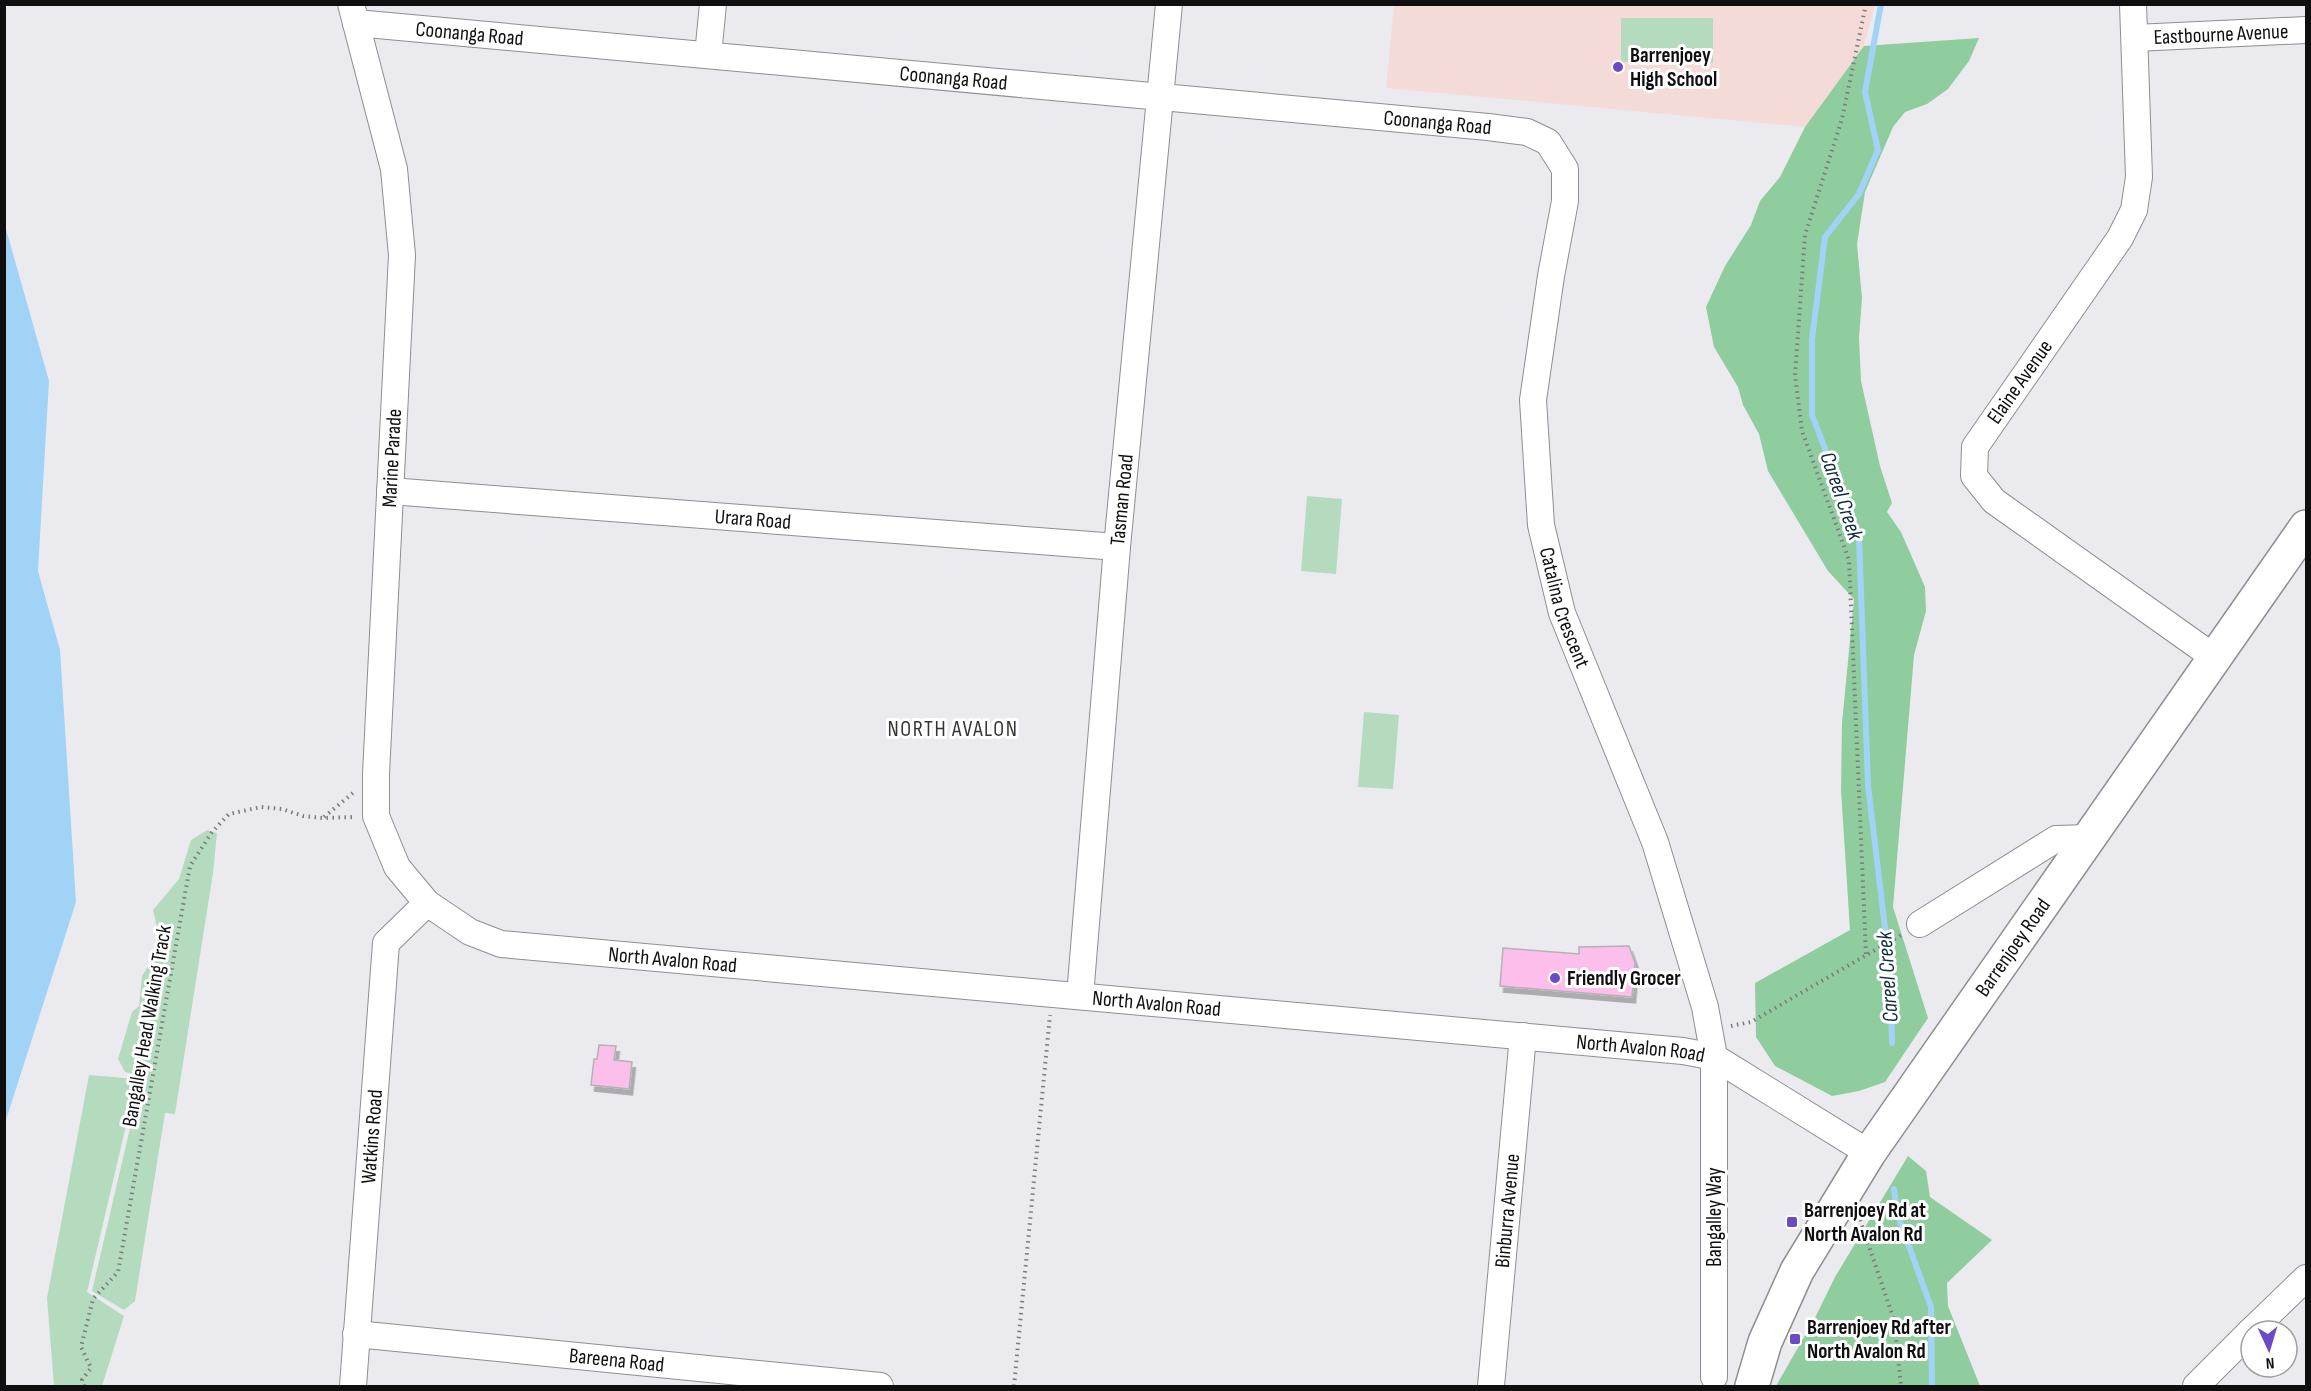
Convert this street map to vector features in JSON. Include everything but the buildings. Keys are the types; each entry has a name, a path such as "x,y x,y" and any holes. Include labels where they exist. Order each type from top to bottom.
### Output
{"main road":[{"name":"Barrenjoey Road","path":"1752,1386 1765,1342 1797,1270 1869,1153 2307,527"}],"street":[{"path":"708,55 713,4"},
{"name":"Tasman Road","path":"1080,996 1116,547 1169,4"},
{"name":"Elaine Avenue","path":"2133,4 2139,177 2134,210 2120,238 1975,447 1974,476 1994,501 2215,658"},
{"name":"Coonanga Road","path":"353,14 708,55 1488,127 1527,132 1548,142"},
{"name":"Marine Parade","path":"353,14 394,169 402,255 376,774 376,816 397,867 427,903"},
{"name":"Eastbourne Avenue","path":"2135,38 2307,30"},
{"name":"Catalina Crescent","path":"1548,142 1564,169 1565,201 1551,276 1533,400 1541,525 1562,613 1655,842 1705,1007 1714,1057"},
{"name":"Urara Road","path":"390,491 1116,547"},
{"path":"1910,930 2056,839 2089,838"},
{"name":"North Avalon Road","path":"427,903 470,932 501,944 1683,1051 1714,1057 1869,1153"},
{"name":"Watkins Road","path":"353,1386 386,943 427,903"},
{"name":"Binburra Avenue","path":"1491,1386 1523,1036"},
{"name":"Bangalley Way","path":"1714,1057 1714,1377"},
{"path":"2264,1319 2307,1278"},
{"name":"Bareena Road","path":"356,1334 880,1386"},
{"path":"2196,1386 2239,1343"}],"path":[{"path":"1866,4 1842,119 1804,235 1795,375 1802,431 1848,560 1866,955"},
{"path":"323,818 376,774"},
{"name":"Bangalley Head Walking Track","path":"84,1386 82,1380 91,1368 81,1347 84,1330 93,1299 118,1272 190,866 212,832 229,814 261,807 323,818 376,816"},
{"path":"1710,1029 1751,1022 1910,930"},
{"path":"1014,1386 1052,994"},
{"path":"1863,1213 1859,1222 1894,1320 1901,1386"}],"shaded area":[{"name":"Barrenjoey High School","path":"1394,5 1875,5 1864,46 1805,127 1386,88"}],"green space":[{"path":"1621,18 1713,18 1713,63 1621,62"},
{"path":"1979,38 1969,61 1948,89 1927,104 1905,112 1893,127 1865,192 1857,244 1862,298 1859,338 1861,381 1880,466 1892,503 1887,512 1901,532 1925,587 1926,611 1914,655 1893,907 1928,1018 1885,1082 1859,1091 1832,1096 1775,1066 1756,1037 1755,983 1850,930 1841,790 1842,723 1854,599 1828,571 1768,471 1759,434 1743,405 1738,387 1714,347 1706,307 1725,266 1751,225 1760,201 1780,177 1805,127 1864,46"},
{"path":"1307,496 1342,499 1336,574 1301,571"},
{"path":"1364,712 1399,715 1393,789 1358,787"},
{"path":"207,830 217,833 213,873 175,1114 165,1113 135,1301 124,1310 92,1291 137,1098 136,1083 87,1292 124,1316 102,1386 54,1386 47,1298 89,1075 137,1079 136,1075 125,1072 118,1059 132,1012 139,1006 142,976 158,950 160,940 153,910 179,879 191,840"},
{"path":"1908,1156 1926,1171 1930,1197 1992,1240 1947,1283 1948,1306 1980,1386 1776,1386 1815,1318 1835,1277"}],"water":[{"path":"4,222 49,381 38,571 60,650 76,902 5,1123"}],"waterway":[{"name":"Careel Creek","path":"1881,4 1865,92 1878,150 1859,194 1825,237 1812,339 1812,415 1859,537 1868,785 1890,970 1892,1043"},
{"name":"Careel Creek","path":"1894,1189 1897,1213 1931,1307 1932,1386"}],"place":[{"name":"Barrenjoey High School","path":"1618,67"},
{"name":"Friendly Grocer","path":"1555,978"},
{"name":"Barrenjoey Rd at North Avalon Rd","path":"1792,1222"},
{"name":"Barrenjoey Rd after North Avalon Rd","path":"1795,1339"}],"district":[{"name":"NORTH AVALON","path":"953,729"}]}
